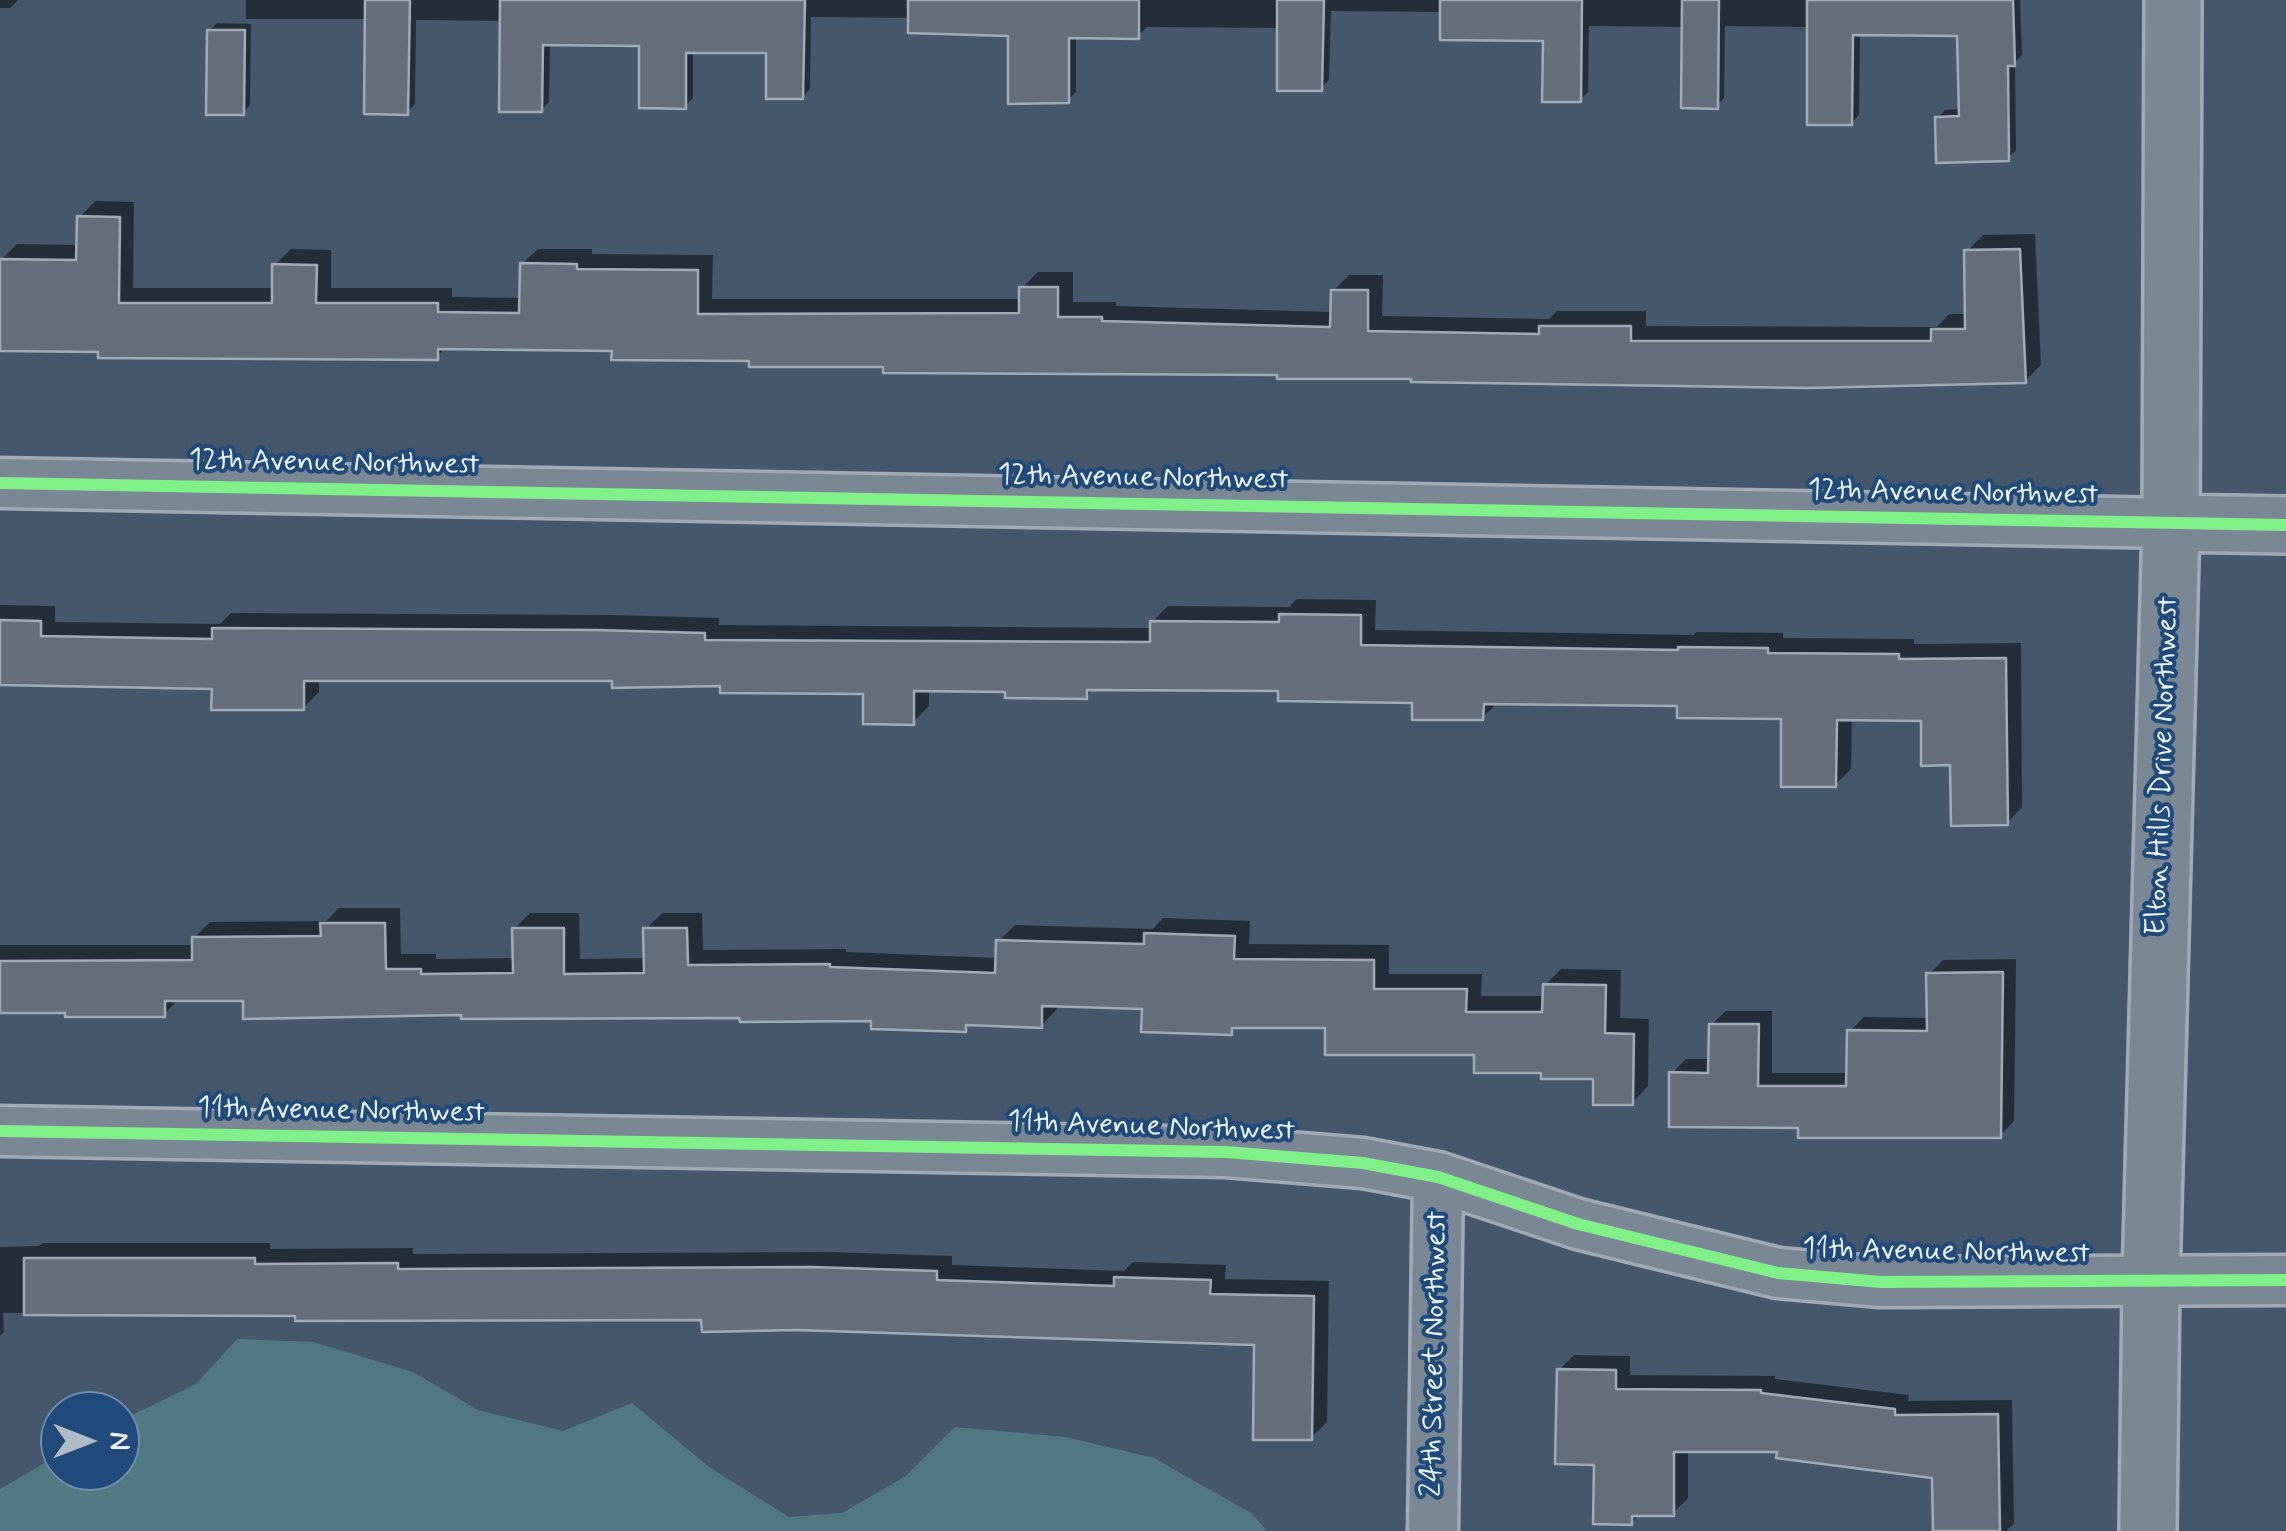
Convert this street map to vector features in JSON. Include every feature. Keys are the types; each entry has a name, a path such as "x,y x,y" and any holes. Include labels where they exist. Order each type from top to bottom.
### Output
{"main road":[{"name":"Elton Hills Drive Northwest","path":"2148,1531 2171,524 2173,0"},
{"name":"12th Avenue Northwest","path":"2171,524 2286,525"}],"street":[{"name":"12th Avenue Northwest","path":"0,483 2171,524"},
{"name":"11th Avenue Northwest","path":"0,1131 1226,1152 1362,1163 1438,1178 1578,1224 1778,1273 1881,1282 2286,1280"},
{"name":"24th Street Northwest","path":"1433,1531 1438,1178"}],"green space":[{"path":"237,1339 313,1342 413,1372 478,1410 563,1431 632,1403 709,1467 789,1517 842,1513 906,1476 955,1427 1066,1437 1154,1458 1251,1513 1267,1531 0,1531 0,1489 40,1466 40,1491 140,1491 140,1411 196,1384"}],"building":[{"path":"365,0 410,0 408,115 364,114"},
{"path":"500,0 805,0 803,99 766,99 766,53 686,53 686,109 639,108 639,46 543,45 542,112 499,112"},
{"path":"908,0 1139,0 1139,39 1069,38 1069,103 1008,104 1008,36 908,33"},
{"path":"1277,0 1324,0 1322,91 1277,91"},
{"path":"1440,0 1582,0 1581,102 1542,102 1543,41 1440,40"},
{"path":"1682,0 1719,0 1718,109 1681,108"},
{"path":"1807,0 2013,0 2015,66 2008,66 2009,161 1936,163 1935,117 1959,116 1957,36 1853,35 1852,125 1807,125"},
{"path":"207,30 245,30 244,115 206,115"},
{"path":"77,216 120,217 119,303 272,303 272,264 317,265 316,303 438,303 438,312 519,313 520,263 577,264 577,269 698,270 698,314 1019,313 1019,287 1058,287 1058,317 1330,327 1331,290 1368,290 1368,331 1539,334 1539,326 1631,326 1631,341 1931,341 1931,329 1965,329 1964,250 2020,249 2026,383 1808,388 1277,379 1277,375 883,373 883,367 749,367 749,361 611,360 612,351 438,349 438,360 98,358 98,352 0,351 0,259 76,260"},
{"path":"1279,614 1361,615 1361,645 1768,648 1768,653 1899,654 1899,659 2006,658 2008,825 1951,826 1950,765 1921,766 1921,721 1837,720 1836,787 1781,787 1781,719 1677,718 1677,706 1484,704 1483,720 1412,720 1412,703 1278,701 1278,691 1087,690 1087,699 1005,698 1005,692 914,691 914,725 863,724 863,694 720,693 720,686 612,688 612,681 304,681 304,710 211,710 212,689 0,685 0,620 41,621 41,636 212,639 212,628 597,630 705,633 705,640 1150,642 1150,621 1279,622"},
{"path":"320,923 385,923 386,969 421,969 421,974 513,973 512,928 564,928 564,974 644,973 643,928 687,928 688,965 830,964 995,973 996,940 1144,944 1144,933 1235,936 1234,959 1374,960 1374,989 1467,989 1466,1012 1542,1012 1543,984 1606,985 1605,1033 1634,1034 1633,1105 1593,1105 1593,1079 1541,1079 1541,1073 1474,1073 1474,1055 1325,1055 1325,1028 1232,1028 1232,1035 1141,1032 1142,1009 1042,1006 1042,1028 966,1025 966,1032 871,1029 871,1021 740,1022 739,1018 461,1019 461,1015 243,1019 243,1001 165,1001 165,1017 0,1013 0,961 192,960 192,937 321,936"},
{"path":"2003,972 2001,1138 1798,1138 1798,1128 1669,1127 1669,1072 1708,1073 1709,1024 1759,1024 1758,1086 1846,1086 1847,1030 1927,1031 1926,973"},
{"path":"24,1258 255,1258 255,1264 398,1263 398,1269 812,1267 937,1271 937,1280 1114,1286 1114,1277 1211,1280 1210,1294 1314,1296 1312,1440 1253,1440 1254,1345 797,1330 702,1332 701,1320 295,1321 295,1316 24,1315"},
{"path":"1557,1369 1616,1370 1616,1389 1761,1390 1895,1409 1895,1415 1998,1414 2000,1531 1933,1531 1932,1478 1776,1458 1777,1452 1674,1452 1674,1516 1632,1516 1632,1525 1593,1524 1594,1465 1555,1464"}],"cycle path":[{"path":"0,483 2286,525"},
{"path":"0,1131 1226,1152 1363,1163 1438,1177 1578,1224 1778,1273 1881,1282 2286,1280"}]}
